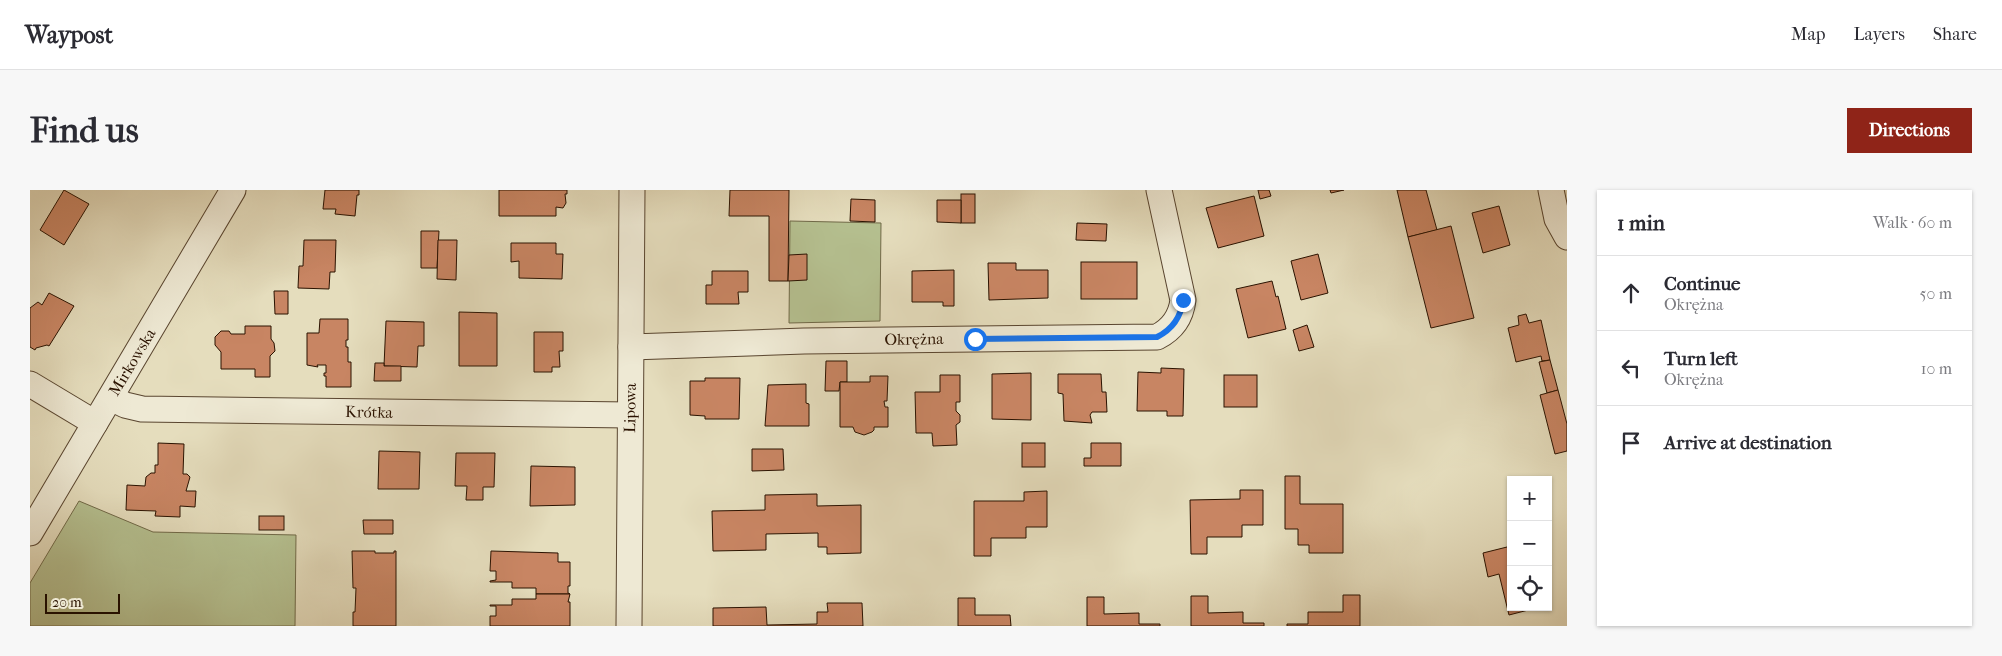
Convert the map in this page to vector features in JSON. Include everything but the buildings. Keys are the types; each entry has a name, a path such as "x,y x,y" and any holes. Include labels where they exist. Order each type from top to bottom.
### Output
{"street":[{"name":"Mirkowska","path":"30,533 233,190"},
{"name":"Lipowa","path":"629,626 632,190"},
{"name":"Okrężna","path":"631,347 804,341 1157,337 1166,332 1179,316 1183,300 1159,190"},
{"path":"1551,190 1557,220 1567,237"},
{"path":"30,384 95,423"},
{"name":"Krótka","path":"111,398 125,405 142,408 630,415"}],"green space":[{"path":"790,221 881,223 880,321 789,323"},
{"path":"79,501 153,532 296,535 295,626 30,626 30,583"}],"route":[{"path":"975,339 1157,337 1172,326 1179,316 1183,300"}]}
